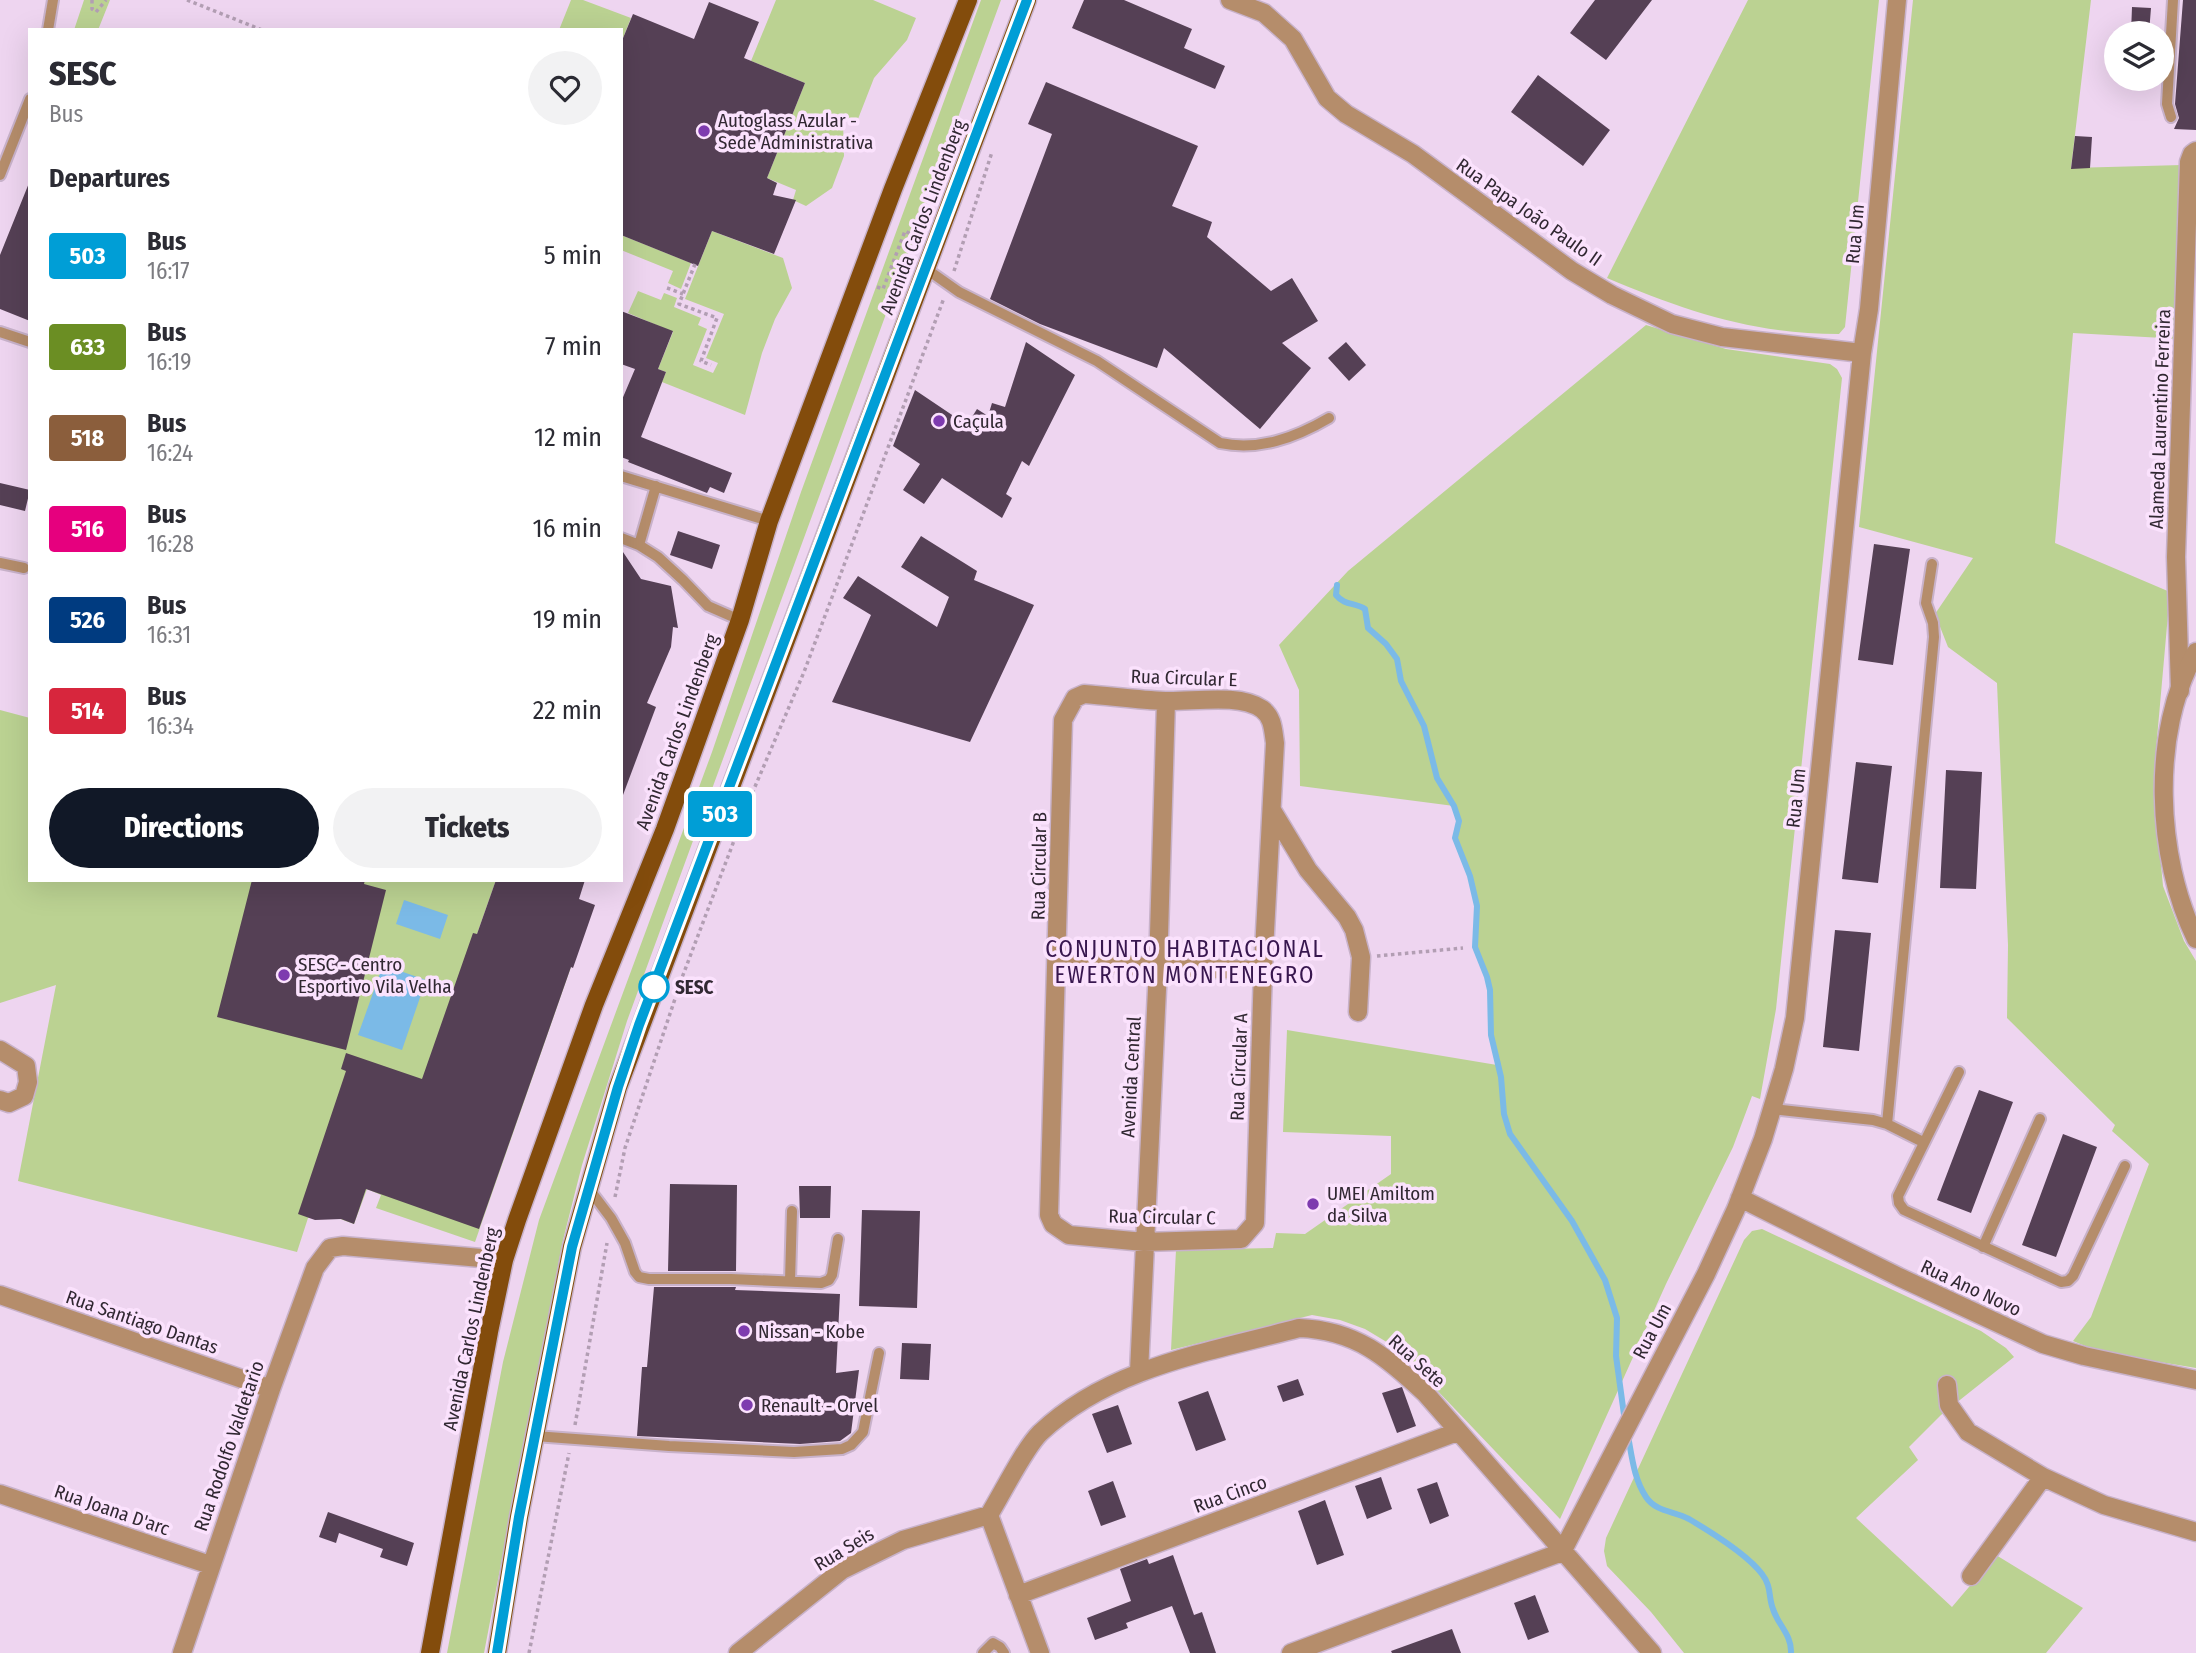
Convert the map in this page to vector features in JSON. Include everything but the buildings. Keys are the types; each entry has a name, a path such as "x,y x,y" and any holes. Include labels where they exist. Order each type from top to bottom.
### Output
{"main road":[{"name":"Avenida Carlos Lindenberg","path":"430,1653 504,1260 594,1005 665,829 740,620 769,521 859,279 968,0"},
{"name":"Avenida Carlos Lindenberg","path":"497,1653 519,1517 572,1247 618,1087 639,1025 1027,0"}],"street":[{"name":"Rua Papa João Paulo II","path":"1230,0 1264,13 1293,39 1327,98 1346,114 1413,154 1572,271 1612,295 1672,324 1722,337 1862,353"},
{"name":"Rua Um","path":"1562,1552 1706,1274 1755,1165 1784,1069 1795,1018 1862,353 1869,309 1897,0"},
{"name":"Alameda Laurentino Ferreira","path":"2179,691 2176,557 2180,423 2189,162 2196,151"},
{"path":"2196,652 2179,691 2170,724 2164,775 2164,816 2178,894 2196,939"},
{"name":"Rua Circular E","path":"1084,694 1166,701 1245,700 1269,715 1272,724"},
{"name":"Rua Circular B","path":"1049,1215 1063,720 1075,698 1084,694"},
{"name":"Avenida Central","path":"1139,1372 1143,1242 1158,968 1166,701"},
{"name":"Rua Circular A","path":"1241,1239 1255,1223 1263,970 1273,812 1275,743 1272,724"},
{"path":"1273,812 1308,870 1347,917 1358,941 1362,957 1358,1012"},
{"path":"1058,960 1158,968 1263,970"},
{"path":"0,1050 26,1066 28,1082 23,1096 9,1103 0,1100"},
{"name":"Rua Ano Novo","path":"1740,1198 2043,1344 2095,1359 2196,1380"},
{"name":"Rua Circular C","path":"1049,1215 1053,1224 1069,1234 1143,1242 1241,1239"},
{"name":"Rua Rodolfo Valdetario","path":"182,1653 271,1389 315,1268 323,1256 330,1248 343,1246 504,1260"},
{"name":"Rua Santiago Dantas","path":"0,1295 271,1389"},
{"name":"Rua Sete","path":"989,1515 1038,1435 1072,1408 1139,1372 1299,1328 1322,1329 1368,1346 1395,1365 1426,1394 1652,1653"},
{"path":"1947,1385 1949,1405 1968,1432 2043,1477 2105,1505 2196,1532"},
{"name":"Rua Cinco","path":"1018,1595 1457,1432"},
{"path":"1971,1576 2043,1477"},
{"name":"Rua Joana D'arc","path":"0,1494 210,1565"},
{"path":"989,1515 1040,1653"},
{"name":"Rua Seis","path":"738,1653 842,1570 903,1541 989,1515"},
{"path":"1291,1653 1562,1552"}],"lane":[{"path":"48,28 53,0"},
{"path":"2171,117 2167,104 2173,0"},
{"path":"0,175 28,104"},
{"path":"925,268 949,286 1097,361 1220,443 1239,447 1259,446 1303,433 1329,418"},
{"path":"0,332 28,341"},
{"path":"623,477 769,521"},
{"path":"639,545 656,486"},
{"path":"623,539 658,557 708,606 740,620"},
{"path":"0,563 24,568"},
{"path":"1888,1124 1934,637 1933,623 1926,603 1932,564"},
{"path":"1959,1072 1898,1196 1904,1210 2061,1282 2068,1281 2073,1276 2125,1166"},
{"path":"1772,1110 1873,1120 1888,1124 1923,1142"},
{"path":"1983,1247 2040,1119"},
{"path":"589,1189 611,1218 639,1277 821,1283 829,1280 832,1275 838,1239"},
{"path":"790,1281 792,1211"},
{"path":"535,1436 794,1452 842,1449 851,1445 863,1432 879,1353"},
{"path":"983,1653 993,1643 1004,1653"}],"path":[{"path":"92,0 92,9 96,12 106,0"},
{"path":"187,0 257,28"},
{"path":"529,1653 572,1439 625,1148 683,975 751,796 804,672 949,286 995,143"},
{"path":"859,279 883,289 905,232 934,244"},
{"path":"695,264 680,304 717,318 701,361 711,365"},
{"path":"667,288 683,294"},
{"path":"1362,957 1463,948"}],"green space":[{"path":"84,0 110,0 99,28 75,28"},
{"path":"571,0 583,0 631,18 623,38 623,28 560,28"},
{"path":"776,0 873,0 916,18 907,40 874,78 858,119 843,121 844,156 832,188 806,206 793,200 796,190 767,178 805,83 751,61"},
{"path":"981,0 1001,0 627,1021 582,1165 563,1240 484,1653 447,1653 503,1362 539,1220 712,752 801,492"},
{"path":"1748,0 1879,0 1845,327 1839,334 1807,333 1748,325 1664,301 1607,278"},
{"path":"1913,0 2091,0 2071,168 2182,165 2181,339 2073,333 2055,543 2170,592 2154,772 2163,886 2184,941 2196,961 2196,1368 2100,1352 2073,1341 2091,1317 2149,1164 2112,1131 2115,1125 2007,1018 2008,945 1997,683 1948,647 1935,614 1973,558 1859,527"},
{"path":"712,231 783,258 792,288 775,319 762,353 745,415 662,382 666,372 658,369 673,332 628,313 638,291 661,300 664,293 677,298 674,307 701,318 698,325 707,329 693,365 713,373 718,363 706,358 724,314 685,299"},
{"path":"623,236 691,263 681,289 668,283 673,271 623,251"},
{"path":"1646,325 1726,349 1830,364 1842,378 1776,1009 1760,1099 1752,1096 1733,1147 1666,1284 1560,1519 1412,1364 1390,1344 1365,1329 1340,1320 1312,1315 1171,1350 1176,1250 1273,1248 1276,1233 1305,1234 1391,1174 1391,1136 1283,1132 1287,1030 1497,1065 1491,1035 1490,990 1475,947 1477,906 1470,876 1455,838 1459,821 1454,806 1300,786 1299,690 1279,645 1348,571"},
{"name":"SESC - Centro Esportivo Vila Velha","path":"0,710 28,717 28,882 495,882 477,934 571,967 475,1242 376,1208 381,1195 367,1189 354,1224 332,1216 308,1218 297,1252 18,1181 56,985 0,1003"},
{"path":"1762,1229 1981,1331 2006,1348 2014,1357 1941,1415 1909,1447 1918,1460 1856,1518 1952,1607 1996,1555 2083,1608 2046,1653 1684,1653 1651,1612 1607,1566 1604,1551 1606,1538 1744,1240 1752,1231"}],"water":[{"path":"404,900 448,915 440,939 396,924"},
{"path":"383,965 426,980 402,1050 358,1035"}],"waterway":[{"path":"1337,585 1336,595 1343,601 1365,609 1368,628 1386,644 1397,659 1401,681 1424,726 1437,778 1454,806 1459,821 1455,838 1470,876 1477,906 1475,947 1490,990 1491,1035 1501,1077 1504,1114 1510,1134 1572,1221 1605,1280 1617,1318 1616,1356 1625,1422"},
{"path":"1628,1436 1636,1475 1650,1502 1689,1519 1718,1537 1738,1551 1762,1574 1775,1615 1787,1635 1791,1653"}],"bus line":[{"name":"503","path":"497,1653 519,1517 572,1247 618,1087 639,1025 1027,0"}],"place":[{"name":"Autoglass Azular - Sede Administrativa","path":"704,131"},
{"name":"Caçula","path":"939,421"},
{"name":"SESC - Centro Esportivo Vila Velha","path":"284,975"},
{"name":"SESC","path":"654,987"},
{"name":"UMEI Amiltom da Silva","path":"1313,1204"},
{"name":"Nissan - Kobe","path":"744,1331"},
{"name":"Renault - Orvel","path":"747,1405"}],"district":[{"name":"CONJUNTO HABITACIONAL EWERTON MONTENEGRO","path":"1185,962"}]}
